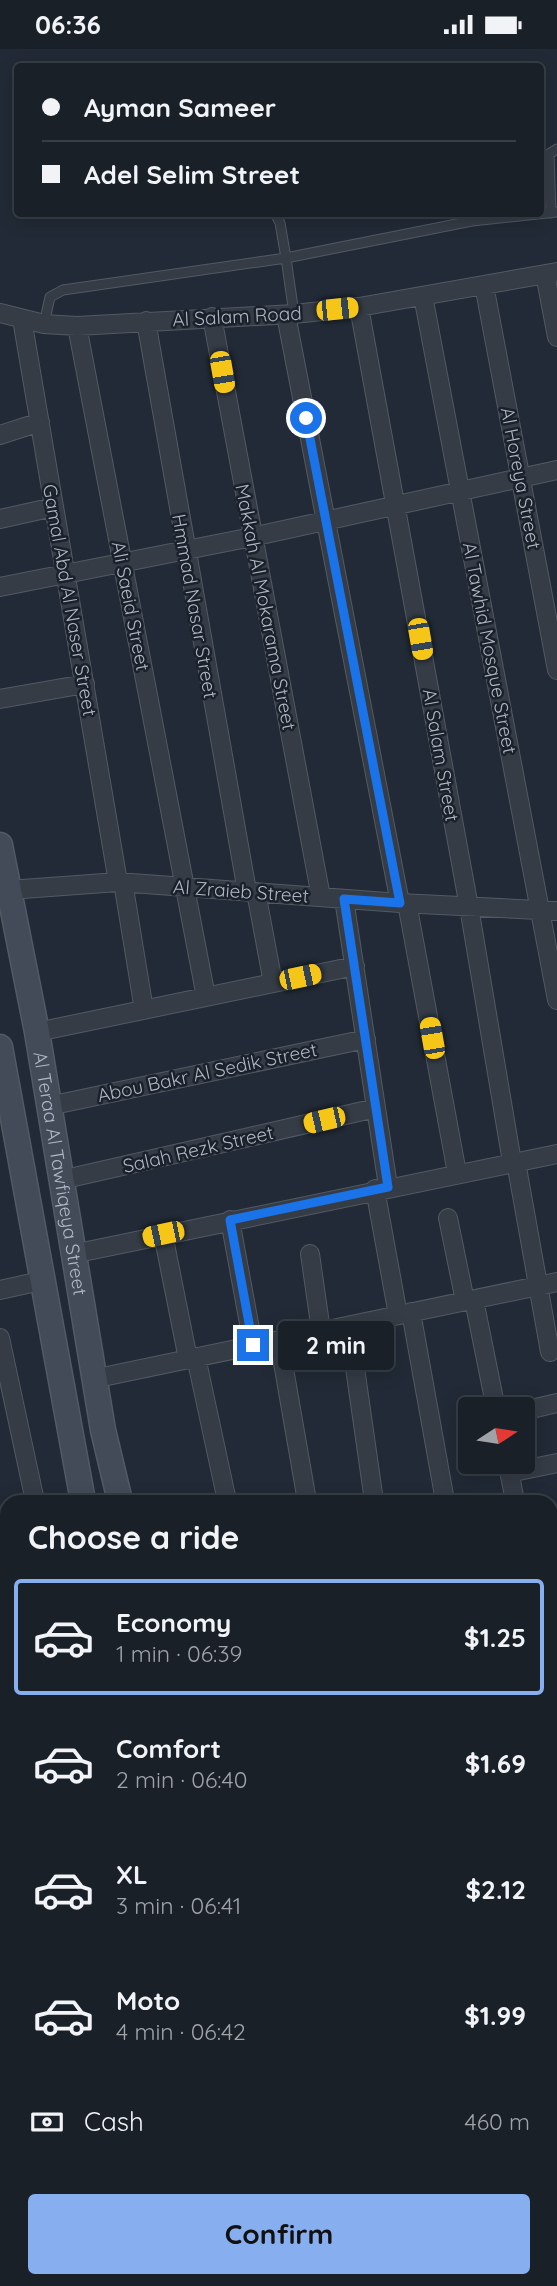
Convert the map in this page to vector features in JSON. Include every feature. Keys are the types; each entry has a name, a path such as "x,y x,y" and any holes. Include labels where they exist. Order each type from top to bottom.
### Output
{"main road":[{"name":"Al Teraa Al Tawfiqeya Street","path":"0,845 37,1032 93,1379 119,1495"},
{"name":"Al Teraa Al Tawfiqeya Street","path":"0,1047 45,1280 82,1495"}],"street":[{"name":"Al Salam Road","path":"0,313 44,324 77,326 290,315 359,307 551,273"},
{"path":"551,273 557,337"},
{"name":"Al Horeya Street","path":"484,285 557,670"},
{"name":"Al Tawhid Mosque Street","path":"423,296 459,491 549,911 557,1000"},
{"name":"Al Salam Street","path":"359,307 514,1162"},
{"path":"290,315 326,521 457,1173"},
{"name":"Makkah Al Mokarama Street","path":"212,317 321,897"},
{"name":"Gamal Abd Al Naser Street","path":"22,319 144,1010"},
{"name":"Hmmad Nasar Street","path":"146,321 184,551 251,891 272,983"},
{"name":"Ali Saeid Street","path":"77,326 187,887 206,997"},
{"path":"0,435 40,422"},
{"path":"0,587 252,537 557,470"},
{"path":"0,519 54,507"},
{"path":"0,699 85,684"},
{"name":"Al Zraieb Street","path":"9,890 121,882 549,911"},
{"path":"344,899 376,1108 381,1188 444,1495"},
{"path":"37,1032 355,966"},
{"name":"Abou Bakr Al Sedik Street","path":"49,1106 366,1038"},
{"name":"Salah Rezk Street","path":"61,1180 376,1108"},
{"path":"73,1254 381,1188 557,1154"},
{"path":"514,1162 550,1352"},
{"path":"448,1218 493,1397"},
{"path":"230,1220 253,1345"},
{"path":"163,1234 226,1495"},
{"path":"310,1254 321,1331"},
{"path":"0,1290 45,1280"},
{"path":"93,1379 557,1282"},
{"path":"349,1326 373,1495"},
{"path":"0,1338 34,1495"},
{"path":"279,1340 306,1495"},
{"path":"536,1408 557,1403"},
{"path":"536,1465 557,1463"},
{"path":"509,1474 514,1495"}],"lane":[{"path":"554,213 549,154 557,149"},
{"path":"276,217 286,258 290,315"},
{"path":"44,324 50,297 63,290 286,258 472,221 513,217"}],"route":[{"path":"253,1345 230,1220 388,1187 344,899 400,903 306,418"}]}
